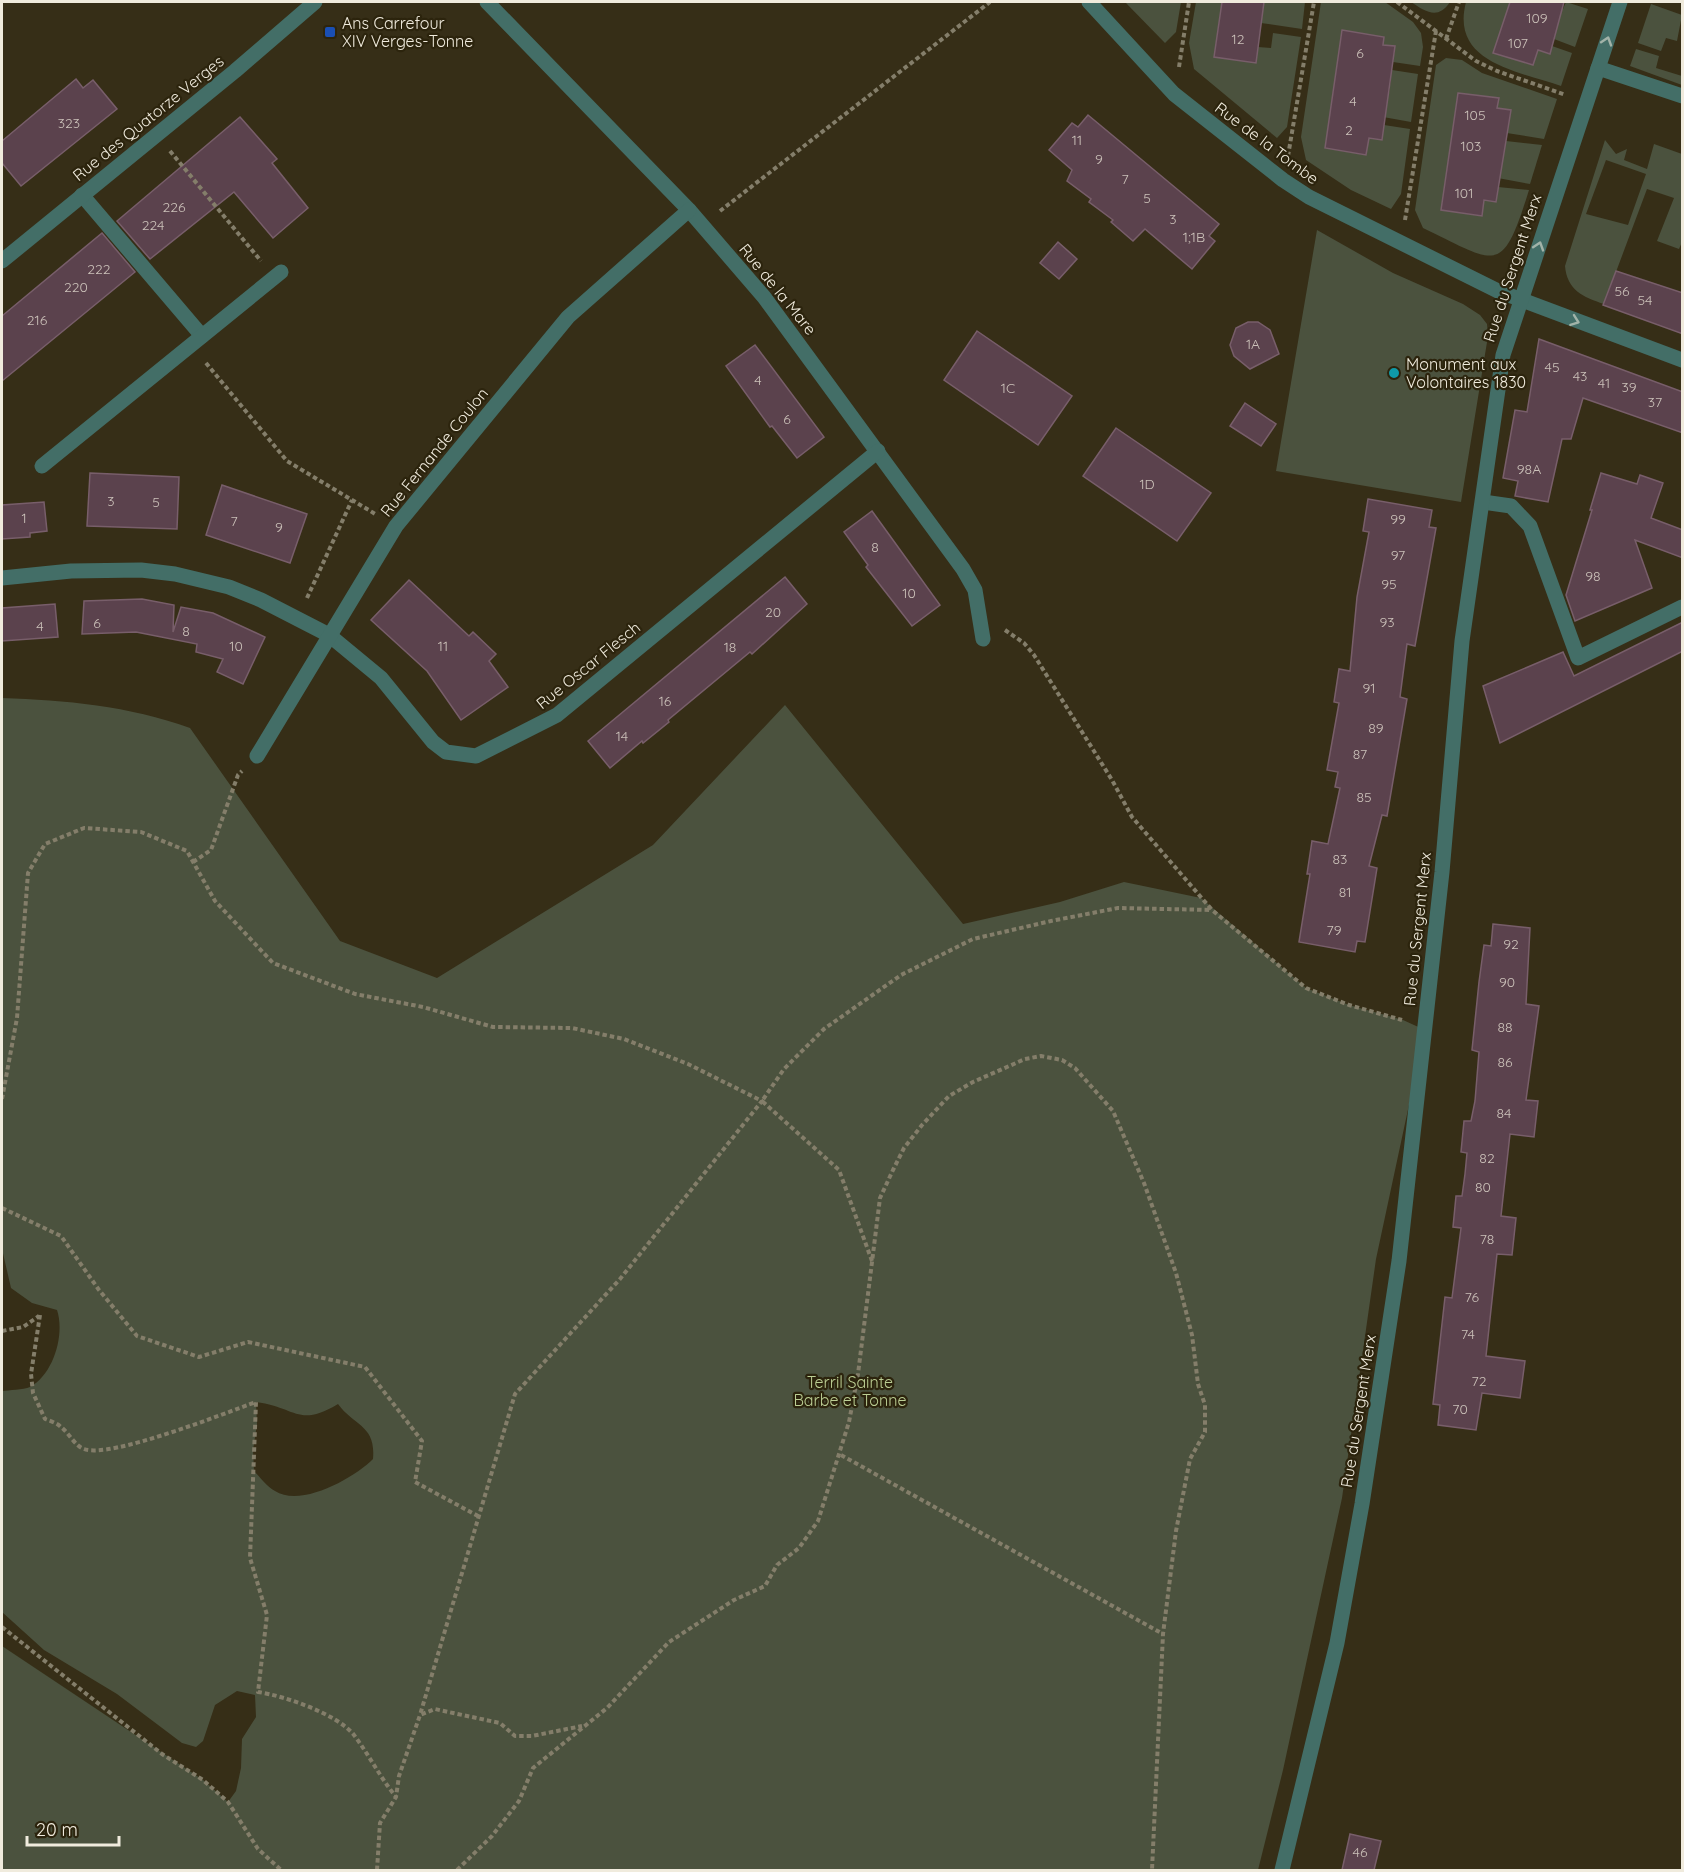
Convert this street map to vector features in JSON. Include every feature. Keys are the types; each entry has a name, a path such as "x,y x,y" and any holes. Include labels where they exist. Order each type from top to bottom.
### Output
{"street":[{"name":"Rue des Quatorze Verges","path":"2,261 315,2"},
{"name":"Rue de la Mare","path":"487,2 688,210 764,297 963,569 975,590 983,639"},
{"name":"Rue de la Tombe","path":"1089,2 1174,94 1283,180 1309,197 1520,301 1683,360"},
{"name":"Rue du Sergent Merx","path":"1281,1870 1337,1643 1362,1504 1399,1261 1425,1030 1462,641 1503,355 1620,2"},
{"path":"1598,68 1683,96"},
{"path":"82,195 197,341"},
{"name":"Rue Fernande Coulon","path":"257,756 396,526 568,317 688,210"},
{"path":"42,466 278,275"},
{"name":"Rue Oscar Flesch","path":"2,578 104,570 175,574 229,587 329,635 381,678 433,742 446,752 461,756 483,754 557,715 878,451"},
{"path":"1483,502 1511,506 1530,526 1578,658 1683,607"}],"path":[{"path":"701,225 990,2"},
{"path":"1174,94 1189,2"},
{"path":"1283,180 1314,2"},
{"path":"1397,2 1476,61 1497,71 1587,102"},
{"path":"1446,39 1459,2"},
{"path":"1401,244 1436,31"},
{"path":"157,135 278,275"},
{"path":"197,341 287,461 396,526"},
{"path":"297,618 352,500"},
{"path":"980,613 1024,643 1034,655 1112,780 1132,818 1212,910 1306,988 1348,1005 1403,1020 1425,1030"},
{"path":"193,862 211,850 238,775 257,756"},
{"path":"2,1099 17,1018 28,873 45,844 84,828 141,832 187,851 215,901 273,963 355,994 423,1007 493,1027 572,1028 624,1039 688,1064 762,1101 839,1170 873,1263"},
{"path":"377,1870 380,1823 396,1797 399,1776 420,1715 515,1394 620,1279 762,1101 784,1069 824,1029 901,975 973,939 1051,921 1118,909 1212,910"},
{"path":"457,1870 492,1836 519,1802 533,1768 607,1708 669,1642 734,1600 765,1586 777,1564 799,1548 818,1521 841,1455 858,1374 880,1198 888,1179 904,1148 949,1096 973,1082 1025,1059 1041,1056 1062,1060 1075,1068 1113,1111 1144,1183 1176,1273 1192,1335 1198,1384 1205,1404 1204,1431 1190,1459 1180,1510 1163,1634 1152,1870"},
{"path":"2,1208 60,1236 99,1290 137,1336 199,1357 248,1341 365,1367 422,1441 415,1482 478,1516"},
{"path":"2,1331 23,1327 40,1315 31,1374 33,1394 45,1419 59,1425 82,1449 97,1452 114,1449 207,1422 256,1402 250,1558 267,1615 258,1692 284,1696 342,1725 353,1733 396,1797"},
{"path":"841,1455 1163,1634"},
{"path":"2,1627 162,1754 212,1787 228,1802 258,1849 281,1870"},
{"path":"420,1715 435,1709 500,1723 515,1736 532,1736 583,1726"}],"green space":[{"path":"1125,2 1181,2 1176,32 1165,43"},
{"path":"1196,2 1222,2 1214,57 1258,47 1271,48 1273,33 1301,37 1287,127 1277,138 1194,69 1189,43"},
{"path":"1264,2 1305,2 1302,29 1261,23"},
{"path":"1321,2 1385,2 1413,22 1421,33 1423,47 1420,66 1393,62 1395,47 1383,45 1383,37 1342,31 1325,148 1366,155 1369,138 1384,125 1410,129 1401,194 1391,209 1351,190 1306,160 1301,137"},
{"path":"1411,2 1450,2 1436,13 1422,9"},
{"path":"1466,2 1510,2 1494,53 1533,65 1538,50 1549,54 1552,46 1572,53 1561,86 1508,69 1491,61 1478,51 1468,39 1464,23"},
{"path":"1566,2 1588,9 1575,47 1554,39 1552,5 1563,9"},
{"path":"1651,4 1682,15 1677,41 1666,38 1661,51 1638,43"},
{"path":"1636,49 1659,56 1656,68 1682,76 1682,85 1630,66"},
{"path":"1446,58 1462,60 1482,73 1557,99 1544,139 1494,131 1508,124 1511,110 1497,108 1498,98 1458,93 1441,210 1482,216 1484,200 1496,202 1498,187 1529,190 1512,238 1503,250 1494,255 1482,255 1423,228 1415,210 1436,65"},
{"path":"1379,68 1418,74 1411,122 1372,115 1389,93 1391,78 1378,76"},
{"path":"1605,140 1616,154 1627,149 1624,160 1647,169 1654,144 1682,154 1682,242 1679,249 1657,241 1674,198 1647,189 1604,304 1577,291 1569,281 1565,266","holes":["1606,160 1646,174 1628,225 1586,214"]},
{"path":"1506,141 1542,145 1530,184 1487,176"},
{"path":"1317,230 1393,273 1463,304 1480,315 1487,324 1488,336 1461,502 1276,471"},
{"name":"Terril Sainte Barbe et Tonne","path":"2,698 49,700 120,709 190,728 340,941 437,978 653,845 785,705 963,924 1060,902 1124,882 1201,898 1306,988 1349,1005 1403,1020 1425,1030 1376,1259 1342,1498 1283,1770 1258,1870 2,1870 2,1646 203,1780 228,1802 236,1791 241,1768 242,1739 256,1717 255,1695 237,1691 215,1705 203,1741 196,1747 182,1743 117,1694 44,1650 2,1612 2,1391 27,1388 38,1381 56,1353 60,1330 57,1310 32,1303 11,1288 2,1249","holes":["256,1402 297,1414 314,1415 338,1404 368,1433 373,1448 373,1459 340,1482 312,1493 299,1496 275,1491 254,1471"]}],"building":[{"path":"1222,2 1264,2 1256,63 1214,57"},
{"path":"1510,2 1564,2 1550,54 1538,50 1533,65 1493,53"},
{"path":"1342,30 1384,37 1383,45 1395,46 1382,140 1369,138 1366,155 1325,148"},
{"path":"76,79 83,88 93,80 117,109 21,186 2,163 2,141"},
{"path":"1458,93 1499,98 1497,108 1511,110 1496,202 1484,200 1482,216 1441,210"},
{"path":"1088,115 1219,224 1209,236 1215,241 1192,269 1145,229 1133,241 1111,222 1113,220 1089,202 1091,199 1067,181 1072,170 1049,150 1072,123 1078,127"},
{"path":"240,117 277,159 272,163 308,208 273,238 234,192 150,259 117,221"},
{"path":"102,233 135,272 2,381 2,316"},
{"path":"1058,242 1077,259 1059,279 1040,263"},
{"path":"1616,271 1683,293 1683,334 1603,305"},
{"path":"1248,322 1258,322 1270,330 1279,354 1250,369 1234,356 1230,345 1236,328"},
{"path":"977,331 1072,396 1038,445 944,380"},
{"path":"1539,339 1683,392 1683,433 1583,398 1571,439 1562,439 1548,502 1515,496 1518,481 1503,478 1515,410 1527,412"},
{"path":"755,345 824,437 797,458 772,426 770,427 726,366"},
{"path":"1245,403 1276,424 1261,446 1230,426"},
{"path":"1116,428 1211,493 1177,541 1083,476"},
{"path":"90,473 179,477 177,529 87,526"},
{"path":"1601,473 1637,484 1640,475 1663,483 1651,518 1683,530 1683,558 1635,540 1652,588 1575,621 1566,595"},
{"path":"222,485 307,514 290,563 206,535"},
{"path":"1368,499 1432,510 1429,527 1436,528 1415,646 1407,644 1400,697 1407,699 1387,816 1382,815 1369,866 1377,868 1365,942 1357,941 1355,952 1299,942 1310,874 1307,874 1312,841 1328,844 1340,788 1335,787 1338,772 1327,770 1339,703 1334,702 1339,669 1350,671 1357,597 1369,532 1363,531"},
{"path":"44,502 47,531 30,533 30,537 2,539 2,505"},
{"path":"872,511 940,605 912,626 866,567 868,565 844,532"},
{"path":"785,577 807,604 752,654 750,652 668,720 669,722 610,768 588,741"},
{"path":"409,580 469,636 473,632 496,654 489,661 508,687 461,720 427,671 371,620"},
{"path":"142,599 174,605 173,632 181,607 213,613 265,637 243,684 217,672 223,659 196,652 197,644 136,632 82,634 84,601"},
{"path":"55,604 58,637 2,641 2,608"},
{"path":"1683,622 1683,651 1500,743 1483,686 1563,652 1574,676"},
{"path":"1493,924 1530,928 1526,1004 1539,1006 1526,1100 1538,1101 1534,1137 1510,1134 1501,1216 1516,1218 1512,1255 1497,1254 1486,1356 1525,1361 1520,1398 1482,1393 1476,1430 1438,1425 1440,1405 1433,1404 1445,1297 1452,1298 1461,1228 1453,1227 1456,1196 1462,1196 1465,1174 1467,1153 1461,1152 1464,1121 1471,1121 1475,1101 1479,1052 1472,1050 1479,982 1484,945 1491,946"},
{"path":"1350,1834 1381,1841 1374,1870 1342,1870"}],"place":[{"name":"Ans Carrefour XIV Verges-Tonne","path":"330,32"},
{"name":"Monument aux Volontaires 1830","path":"1394,373"}]}
